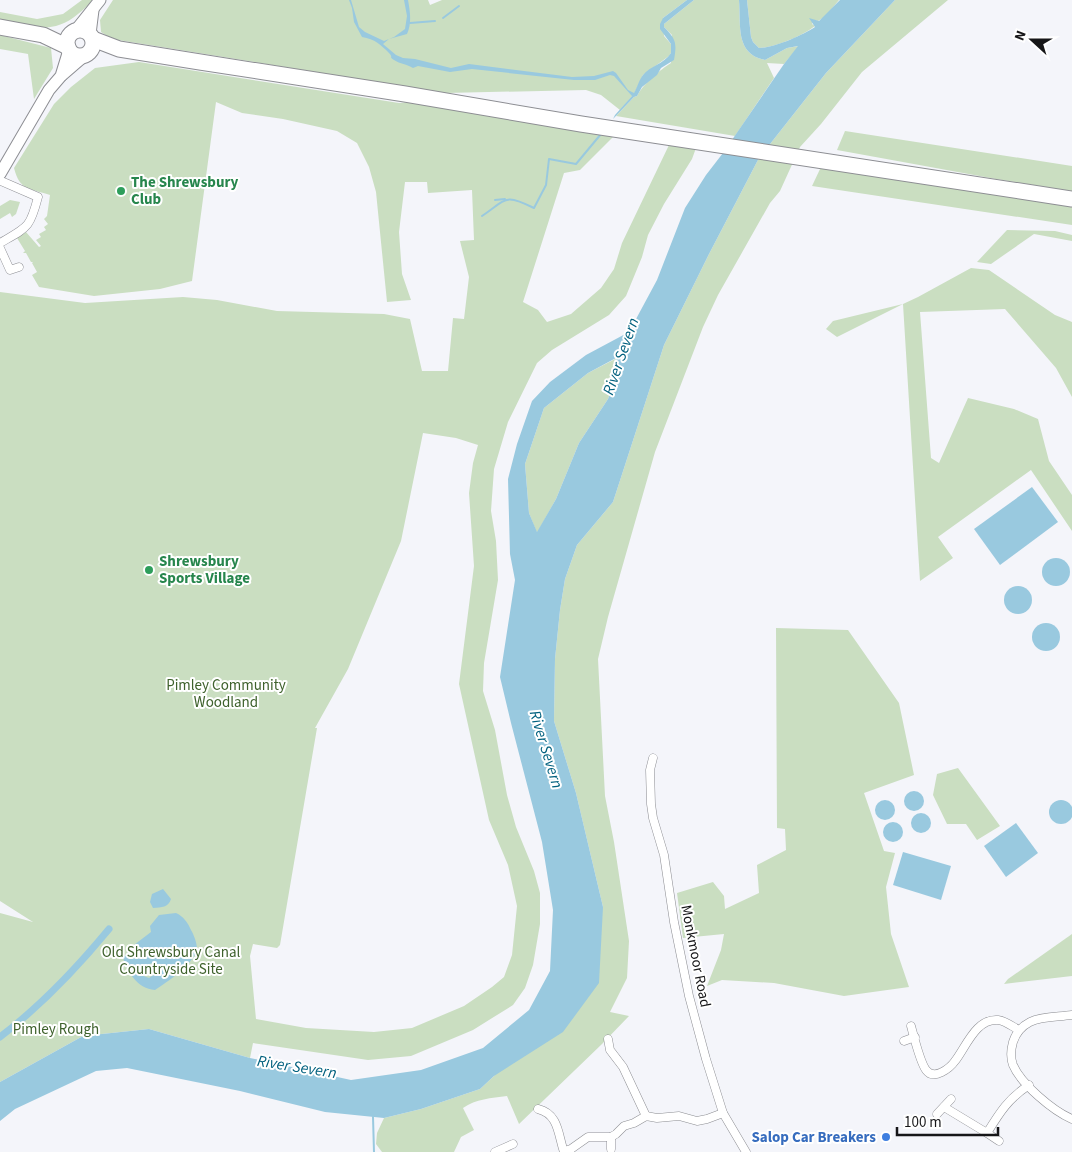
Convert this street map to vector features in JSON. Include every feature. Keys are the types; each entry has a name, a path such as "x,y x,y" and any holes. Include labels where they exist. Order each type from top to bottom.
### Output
{"highway":[{"path":"0,27 43,36 84,40"},
{"path":"43,36 68,49 68,37 119,49 581,124 1072,199"}],"main road":[{"path":"0,182 2,179 0,174 49,90 61,76 84,40 93,10 100,0"},
{"path":"61,76 68,49"}],"street":[{"path":"0,182 38,197 30,222 25,228 0,243"},
{"path":"0,248 10,270 18,267"},
{"name":"Monkmoor Road","path":"652,758 650,788 653,818 664,855 674,922 689,996 706,1059 724,1113 746,1152"},
{"path":"1072,1015 1034,1020 1019,1030 1012,1044 1012,1058 1017,1071 1050,1106 1072,1119"},
{"path":"911,1026 927,1075 947,1069 954,1062 970,1036 986,1023 994,1020 1003,1021 1019,1030"},
{"path":"904,1041 914,1037"},
{"path":"606,1045 623,1067 646,1116"},
{"path":"987,1133 1006,1104 1018,1092 1029,1085"},
{"path":"937,1114 951,1099"},
{"path":"543,1107 554,1118 564,1152 588,1137 611,1137 624,1126 646,1116 657,1118 679,1116 697,1121 707,1120 724,1113"},
{"path":"944,1107 999,1141"},
{"path":"611,1137 611,1150"},
{"path":"495,1152 513,1144"}],"green space":[{"path":"82,0 92,0 78,14 59,25 41,28 0,20 0,12 37,19 63,14"},
{"path":"113,0 428,0 430,5 442,0 687,0 663,18 664,36 671,44 671,53 643,75 634,94 620,110 601,95 586,90 445,93 112,39 101,32 100,20"},
{"path":"694,0 739,0 742,38 744,45 755,57 765,60 787,48 799,46 784,64 767,63 774,78 735,136 616,116 652,78 671,63 672,35 664,27 664,24"},
{"path":"747,0 839,0 826,16 818,21 813,20 812,24 815,26 810,30 780,43 759,48 751,37"},
{"path":"895,0 948,0 862,72 821,124 800,147 780,191 770,203 718,295 703,327 655,452 608,617 598,659 605,796 629,941 627,978 610,1012 629,1016 519,1124 507,1096 484,1099 463,1108 474,1130 461,1137 454,1152 382,1152 376,1144 377,1133 384,1118 421,1109 480,1089 494,1076 603,907 576,793 554,721 555,659 565,579 577,545 613,502 664,345 759,158 826,73"},
{"path":"0,35 51,48 53,68 34,99 28,54 0,49"},
{"path":"139,62 399,103 410,102 614,136 580,170 564,173 523,302 538,310 547,322 571,314 601,288 614,269 622,243 669,145 696,148 692,159 664,204 648,235 642,257 626,296 609,315 552,350 537,363 508,422 494,469 491,511 496,541 498,580 484,663 483,691 495,730 507,795 516,827 534,871 540,893 540,924 533,965 525,988 513,1005 473,1030 411,1056 368,1060 253,1043 250,1058 149,1029 83,1036 0,1082 0,913 33,922 0,901 0,292 85,303 183,297 217,300 277,311 384,314 410,319 422,371 448,371 453,318 464,319 469,277 460,241 474,240 472,190 428,193 427,182 405,182 399,232 402,274 411,300 387,302 376,192 369,167 357,143 337,131 283,119 242,113 216,102 192,281 160,289 94,296 39,287 32,275 37,272 33,262 31,262 26,253 23,253 25,251 17,238 26,232 39,247 41,246 36,240 41,237 39,234 46,230 44,227 48,224 44,219 47,216 50,195 22,185 14,168 54,104 71,87 95,68","holes":["423,433 456,438 478,445 473,463 469,493 474,566 459,684 489,820 508,865 517,906 512,955 504,977 492,987 464,1006 412,1028 374,1032 306,1028 256,1019 250,956 253,944 277,948 280,945 317,728 315,728 348,669 401,541"]},
{"path":"845,131 1072,166 1072,191 837,150"},
{"path":"821,167 1072,205 1072,225 812,186"},
{"path":"10,200 20,202 16,214 12,217 10,213 0,219 0,206"},
{"path":"1007,230 1055,231 1072,235 1072,241 1034,234 991,264 977,262"},
{"path":"971,268 989,270 1055,315 1072,322 1072,397 1056,368 1005,309 920,312 931,458 939,463 968,398 1014,409 1038,419 1049,461 1072,495 1072,531 1031,470 938,537 953,558 920,581 903,304"},
{"path":"903,304 837,337 826,329 833,321"},
{"path":"617,358 619,371 608,399 579,443 556,499 537,533 529,513 525,464 544,408 588,373"},
{"path":"776,628 848,630 899,703 914,775 864,793 884,851 895,853 886,887 891,934 909,987 844,996 774,983 722,980 707,986 721,950 724,934 683,938 677,893 713,882 724,896 725,909 759,893 757,865 786,850 785,829 777,828"},
{"path":"958,768 1000,826 977,840 966,824 947,824 933,795 937,774"},
{"path":"1072,934 1072,976 1004,984 1008,979"}],"water":[{"path":"349,0 351,0 359,27 384,41 389,39 383,44 396,55 403,58 451,68 469,64 572,77 594,76 613,71 628,90 634,93 643,75 649,69 665,60 671,53 671,44 660,29 663,18 687,0 694,0 664,24 664,27 675,42 674,60 661,68 657,75 642,87 637,96 613,119 632,96 614,76 610,75 595,80 574,80 472,69 450,72 418,66 413,68 394,60 383,47 371,39 362,37 354,22"},
{"path":"404,0 408,0 410,13 409,30 407,34 389,39 405,29 407,16"},
{"name":"River Severn","path":"739,0 747,0 751,37 759,48 780,43 810,30 815,27 809,18 819,21 840,0 895,0 826,73 759,158 664,345 613,502 577,545 565,579 555,659 554,721 576,793 603,907 599,983 563,1032 494,1076 480,1089 421,1109 384,1118 325,1112 240,1091 127,1068 96,1071 15,1109 0,1121 0,1082 83,1036 149,1029 250,1058 351,1080 421,1070 483,1048 529,1010 550,971 553,910 542,842 500,677 515,580 510,554 508,479 517,444 532,401 550,382 586,355 629,332 657,280 685,208 706,175 798,46 787,48 765,60 755,57 749,52 741,38","holes":["616,358 619,371 608,399 579,443 556,499 537,532 529,513 525,464 544,408 588,373"]},
{"path":"1032,487 1058,522 1000,565 974,529"},
{"path":"1056,558 1066,562 1070,572 1066,582 1056,586 1046,582 1042,572 1046,562"},
{"path":"1018,586 1028,590 1032,600 1028,610 1018,614 1008,610 1004,600 1008,590"},
{"path":"1046,623 1056,627 1060,637 1056,647 1046,651 1036,647 1032,637 1036,627"},
{"path":"914,791 921,794 924,801 921,808 914,811 907,808 904,801 907,794"},
{"path":"885,800 892,803 895,810 892,817 885,820 878,817 875,810 878,803"},
{"path":"1061,800 1070,803 1073,812 1070,821 1061,824 1052,821 1049,812 1052,803"},
{"path":"921,813 928,816 931,823 928,830 921,833 914,830 911,823 914,816"},
{"path":"893,822 900,825 903,832 900,839 893,842 886,839 883,832 886,825"},
{"path":"1016,823 1038,853 1006,877 984,846"},
{"path":"903,852 951,866 941,900 893,885"},
{"path":"163,889 171,899 170,902 164,906 153,908 150,902 152,894"},
{"path":"176,913 183,918 193,934 197,949 186,966 173,978 155,990 143,986 134,979 123,958 134,945 151,932 150,926 159,915","holes":["153,963 162,966 162,969 149,978 141,975 143,968 148,965"]}],"waterway":[{"path":"443,18 459,6"},
{"path":"410,23 435,21"},
{"path":"482,216 502,202 511,199 534,208 546,185 549,159 576,164 601,134"},
{"path":"495,200 505,199"},
{"path":"0,1037 58,986 109,929"},
{"path":"373,1117 374,1152"}],"place":[{"name":"The Shrewsbury Club","path":"121,191"},
{"name":"Shrewsbury Sports Village","path":"149,570"},
{"name":"Salop Car Breakers","path":"886,1137"}],"park label":[{"name":"Pimley Community Woodland","path":"226,694"},
{"name":"Old Shrewsbury Canal Countryside Site","path":"171,960"},
{"name":"Pimley Rough","path":"56,1029"}]}
